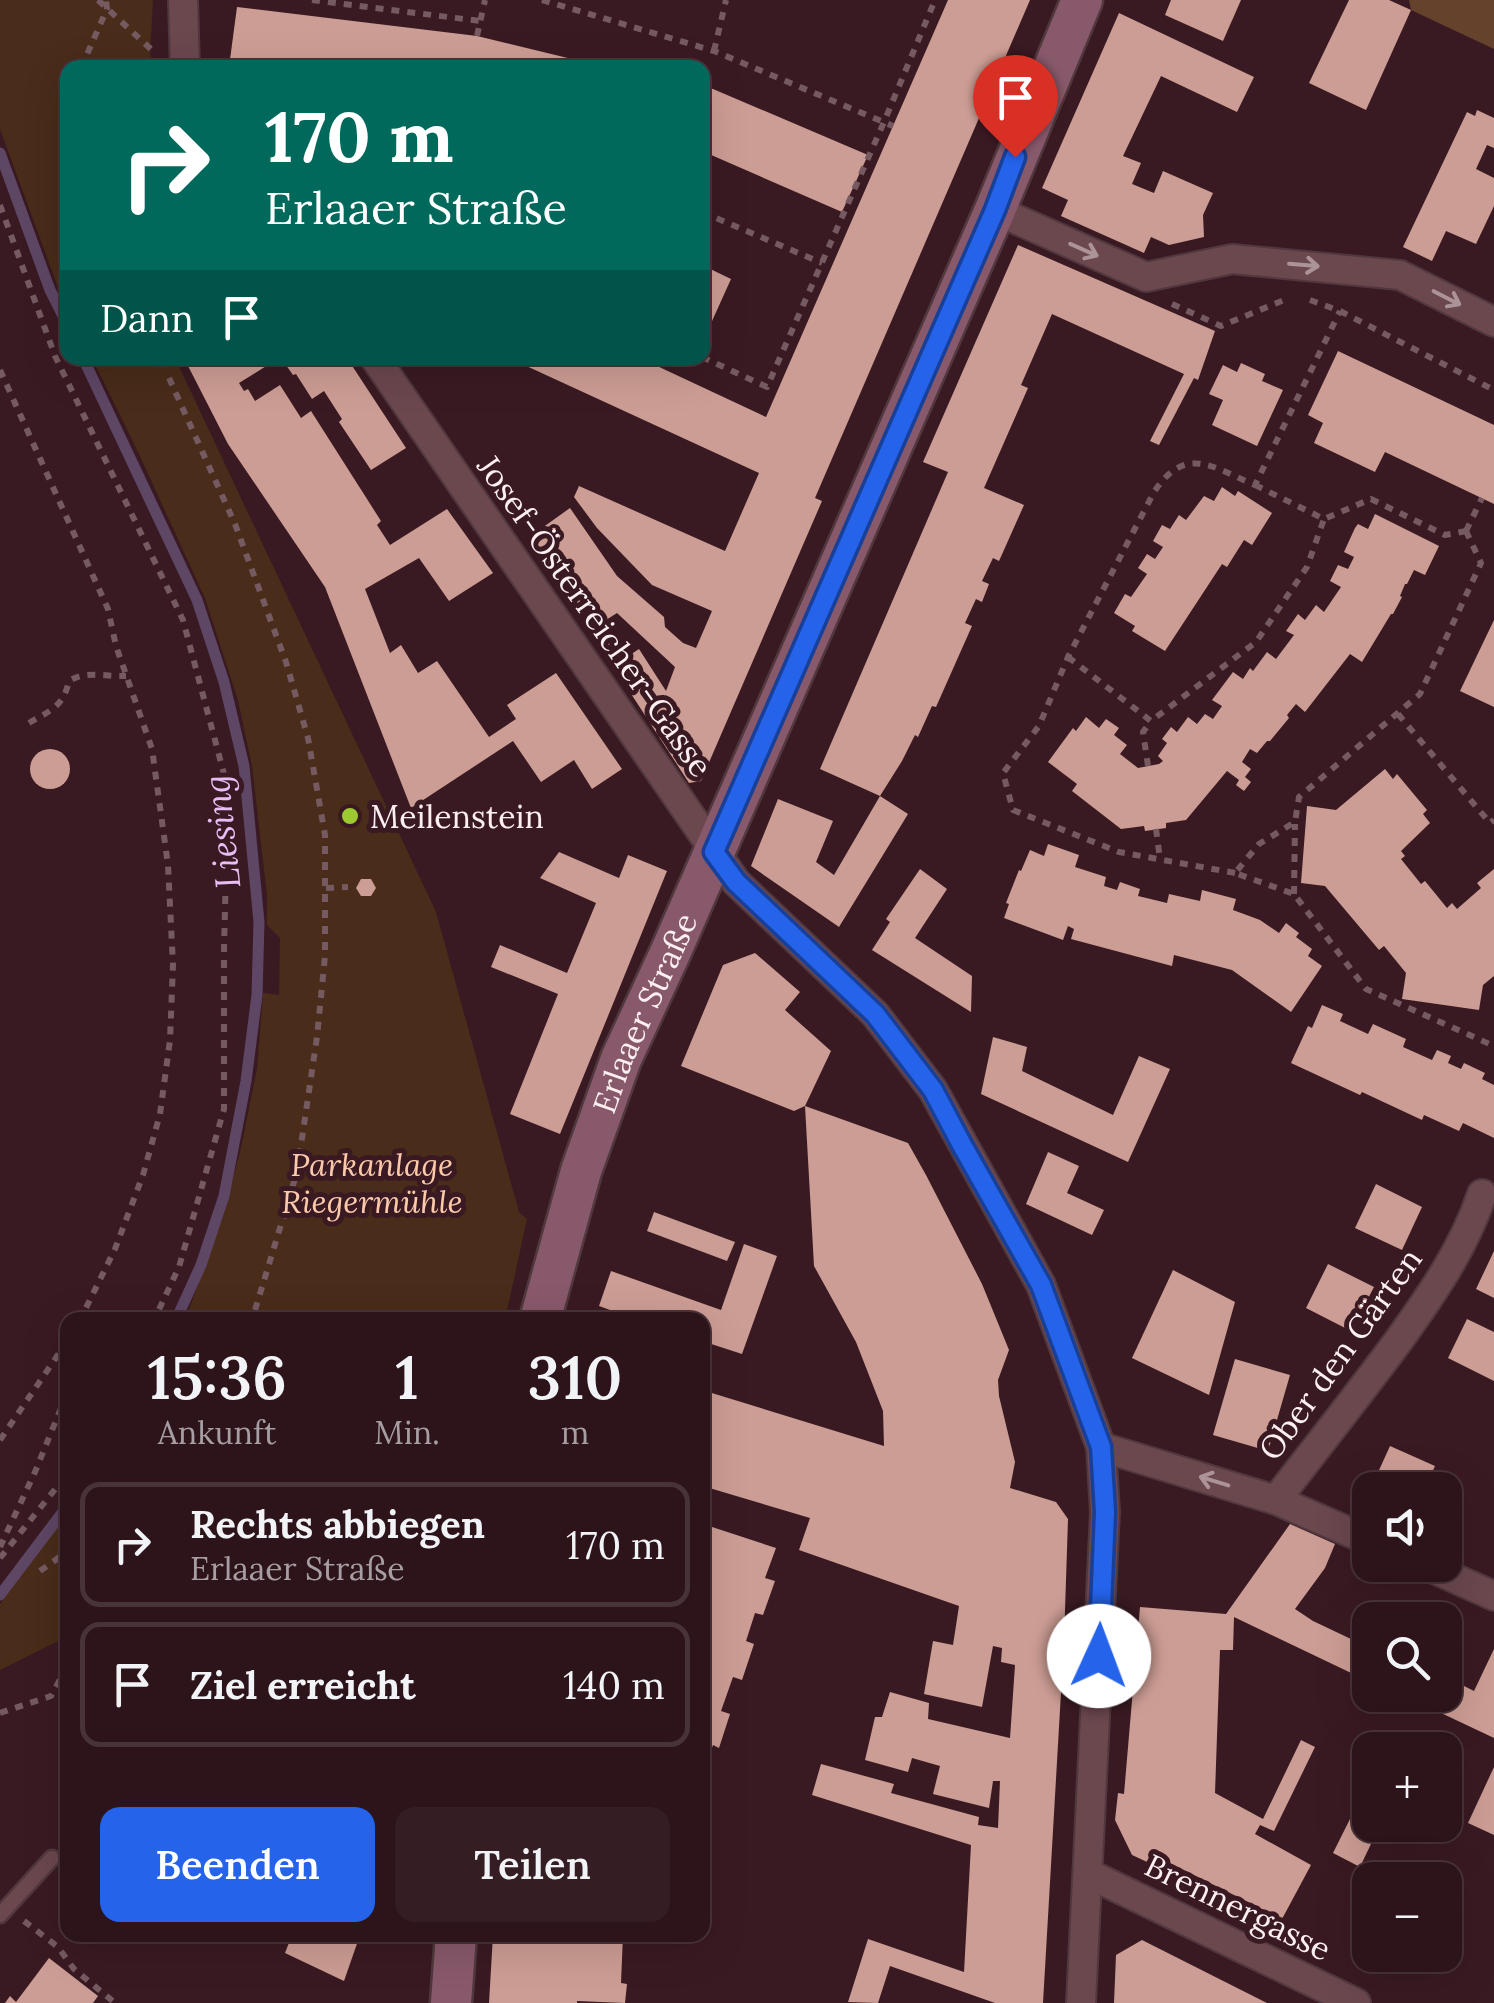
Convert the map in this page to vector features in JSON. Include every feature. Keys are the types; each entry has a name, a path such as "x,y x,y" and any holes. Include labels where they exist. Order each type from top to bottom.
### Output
{"main road":[{"name":"Erlaaer Straße","path":"542,1312 580,1171 614,1078 995,210 1082,0"},
{"path":"450,2003 455,1942"}],"street":[{"path":"175,60 183,0"},
{"path":"995,210 1146,277 1232,259 1400,274 1494,322"},
{"name":"Josef-Österreicher-Gasse","path":"379,365 736,882 875,1014 933,1090 1041,1285 1101,1447 1105,1512 1082,2003"},
{"name":"Ober den Gärten","path":"1276,1500 1443,1280 1482,1194"},
{"path":"1101,1447 1276,1500 1352,1533"},
{"path":"1462,1582 1494,1596"},
{"name":"Brennergasse","path":"1089,1874 1356,2003"}],"lane":[{"path":"0,1915 52,1858"}],"path":[{"path":"98,0 148,48 170,60"},
{"path":"312,0 480,21"},
{"path":"478,36 485,0"},
{"path":"542,0 714,51 889,124"},
{"path":"714,51 726,0"},
{"path":"710,361 767,387 889,124 935,0"},
{"path":"84,60 107,5"},
{"path":"0,206 55,356 183,620 228,789 224,1109 179,1267 158,1312"},
{"path":"710,215 822,263"},
{"path":"1146,277 1151,294 1221,326 1296,295 1340,312 1494,390"},
{"path":"1255,485 1340,312"},
{"path":"163,365 235,524 286,662 308,738 325,836 325,956 297,1172 254,1312"},
{"path":"0,370 108,610 152,749 168,865 173,965 170,1040 160,1114 143,1175 86,1312"},
{"path":"1466,531 1446,535 1371,499 1324,518 1196,462 1181,464 1165,475 1154,492 1068,657 1038,726 1003,773 1013,810 1119,852 1235,872 1294,894 1366,990 1494,1046"},
{"path":"1466,531 1482,498"},
{"path":"1148,766 1143,732 1151,721 1256,642 1307,568 1324,518"},
{"path":"1294,894 1299,797 1420,694 1482,563 1466,531"},
{"path":"1068,657 1151,721"},
{"path":"29,723 59,705 69,681 77,676 126,676"},
{"path":"1398,714 1493,824"},
{"path":"1235,872 1259,844 1295,822"},
{"path":"1156,829 1160,859"},
{"path":"326,888 348,887"},
{"path":"0,1440 60,1352"},
{"path":"0,1547 60,1411"},
{"path":"0,1558 60,1483"},
{"path":"40,1571 60,1557"},
{"path":"0,1713 51,1696 60,1680"},
{"path":"20,1893 20,1918 58,1947 74,1969 115,2003"}],"green space":[{"path":"0,0 153,0 153,60 60,60 60,291 0,129"},
{"name":"Parkanlage Riegermühle","path":"95,365 178,365 436,912 519,1212 527,1219 507,1312 188,1312 224,1214 241,1148 257,1069 263,993 279,995 280,938 267,925 252,766 238,700 205,598"},
{"path":"60,1523 60,1640 0,1670 0,1604"}],"shaded area":[{"path":"1409,0 1494,0 1494,49 1411,10"}],"building":[{"path":"948,0 1030,0 815,498 822,501 701,781 689,783 613,666 639,649 666,691 675,667 617,613 603,622 617,642 604,651 528,538 570,508 617,576 664,617 665,627 683,643 696,648 712,611 652,585 597,528 574,497 579,486 725,551 759,473 524,365 655,365 766,417"},
{"path":"1171,0 1241,0 1223,41 1165,15"},
{"path":"1349,0 1389,0 1411,10 1366,110 1309,83"},
{"path":"237,7 477,36 576,60 230,60"},
{"path":"1119,13 1254,77 1237,112 1161,76 1123,156 1141,163 1132,184 1154,193 1163,171 1213,193 1203,215 1204,237 1169,245 1151,237 1144,253 1061,216 1068,200 1042,188"},
{"path":"710,88 868,155 842,212 710,154"},
{"path":"1477,110 1494,118 1494,148 1487,145 1476,169 1494,178 1494,206 1476,244 1446,231 1432,261 1403,247 1467,112 1475,116"},
{"path":"1018,245 1215,331 1198,380 1194,378 1159,445 1150,441 1184,374 1052,314 1021,385 1028,388 984,488 1024,505 999,561 993,558 982,581 989,584 982,602 976,599 965,623 972,626 936,707 932,706 918,737 915,735 880,796 820,769 948,472 923,462"},
{"path":"710,269 731,279 710,326"},
{"path":"1338,351 1494,425 1494,504 1385,452 1375,472 1314,443 1323,423 1308,415"},
{"path":"1241,363 1265,374 1262,381 1283,390 1257,446 1212,425 1223,400 1209,394 1223,365 1237,372"},
{"path":"188,365 268,365 239,383 244,391 248,389 255,401 280,385 301,418 311,411 381,521 377,525 390,545 447,509 493,573 449,601 419,558 365,589 390,653 401,645 418,673 437,661 489,737 516,719 507,705 556,673 622,769 592,789 574,760 541,782 513,741 411,808 325,587 228,444"},
{"path":"286,365 352,365 406,448 371,470 324,391 312,399"},
{"path":"1222,487 1235,496 1238,491 1272,513 1252,545 1244,540 1227,567 1222,564 1165,651 1132,631 1135,626 1114,613 1125,594 1131,597 1147,574 1138,568 1147,554 1155,559 1163,547 1153,541 1162,525 1170,529 1179,515 1186,520 1204,496 1214,501"},
{"path":"1375,514 1439,546 1425,575 1414,570 1393,614 1362,662 1350,654 1305,712 1296,704 1270,741 1257,753 1250,749 1242,762 1251,769 1245,777 1251,782 1244,791 1236,785 1239,780 1227,771 1186,820 1145,831 1144,826 1121,829 1072,791 1077,784 1048,762 1073,728 1076,731 1086,717 1099,728 1106,719 1119,728 1114,735 1127,745 1120,754 1138,768 1159,764 1163,761 1158,756 1167,743 1162,739 1171,727 1177,732 1188,717 1197,724 1205,714 1213,719 1222,706 1212,700 1233,672 1243,679 1267,652 1276,659 1294,635 1286,631 1298,614 1305,620 1316,605 1324,612 1341,587 1330,581 1338,565 1348,569 1354,557 1344,552 1355,528 1358,524 1368,529"},
{"path":"1494,620 1494,707 1460,691"},
{"path":"50,749 64,755 70,769 64,783 50,789 36,783 30,769 36,755"},
{"path":"1385,769 1393,779 1397,774 1427,810 1423,814 1430,823 1401,851 1405,856 1401,859 1447,908 1452,903 1457,909 1481,888 1477,883 1494,869 1494,976 1483,985 1479,1010 1402,999 1406,973 1384,946 1379,950 1325,886 1301,883 1307,806 1336,810"},
{"path":"880,796 908,814 839,927 751,866 778,799 833,821 816,862 834,875"},
{"path":"1048,844 1079,855 1075,867 1106,877 1104,886 1117,890 1120,882 1140,889 1138,896 1167,903 1169,894 1200,901 1202,890 1236,899 1233,910 1260,920 1279,933 1286,923 1299,933 1296,937 1312,949 1308,956 1322,966 1291,1012 1232,970 1174,955 1172,966 1071,939 1074,929 1068,926 1063,940 1004,918 1009,904 1006,903 1030,850 1044,856"},
{"path":"559,852 619,878 628,855 667,871 560,1134 510,1114 558,994 491,967 500,945 567,973 596,903 540,878"},
{"path":"920,869 947,889 915,938 972,976 971,1012 872,950 890,922 886,919"},
{"path":"361,879 371,879 376,888 371,896 361,896 356,888"},
{"path":"755,953 800,992 785,1010 831,1051 805,1106 794,1111 681,1066 723,965"},
{"path":"1322,1005 1343,1014 1340,1021 1368,1034 1373,1024 1406,1039 1403,1047 1432,1060 1437,1050 1451,1056 1448,1063 1461,1069 1464,1063 1485,1073 1482,1079 1494,1085 1494,1138 1463,1123 1459,1131 1424,1115 1422,1120 1291,1063"},
{"path":"993,1037 1027,1047 1022,1071 1113,1115 1139,1056 1170,1069 1128,1162 981,1094"},
{"path":"805,1106 908,1143 982,1284 1009,1350 998,1380 1015,1462 1010,1488 1056,1502 1068,1519 1043,2003 995,2003 890,1966 878,2003 848,2002 868,1939 964,1972 971,1845 812,1795 821,1764 894,1784 891,1793 979,1817 978,1825 998,1828 1000,1781 993,1781 989,1808 933,1794 940,1766 912,1758 908,1772 865,1760 875,1717 882,1717 890,1692 929,1703 928,1719 1010,1738 1015,1665 1001,1662 1002,1648 993,1646 982,1707 924,1694 933,1641 953,1645 959,1606 799,1550 810,1518 710,1488 710,1392 884,1446 883,1411 856,1342 814,1266"},
{"path":"1048,1152 1079,1166 1067,1193 1104,1210 1092,1235 1026,1204"},
{"path":"1376,1184 1422,1207 1402,1250 1355,1228"},
{"path":"654,1212 735,1242 727,1261 647,1231"},
{"path":"744,1244 777,1256 742,1354 710,1344 710,1312 616,1312 599,1306 611,1271 721,1310"},
{"path":"1494,1251 1494,1298 1476,1289"},
{"path":"1328,1264 1374,1287 1351,1331 1306,1308"},
{"path":"1173,1270 1235,1302 1209,1395 1132,1358"},
{"path":"1467,1319 1494,1332 1494,1381 1448,1358"},
{"path":"1235,1359 1290,1375 1268,1451 1213,1435"},
{"path":"1390,1446 1435,1466 1432,1472 1378,1472"},
{"path":"1290,1524 1335,1544 1325,1568 1295,1609 1352,1639 1352,1673 1234,1617 1233,1650 1220,1650 1215,1793 1263,1819 1301,1740 1315,1747 1274,1831 1260,1825 1255,1834 1311,1865 1282,1919 1162,1859 1158,1867 1132,1855 1115,1820 1118,1793 1124,1794 1140,1607 1226,1614"},
{"path":"710,1526 776,1548 765,1578 775,1581 763,1615 755,1613 746,1641 754,1644 742,1680 733,1677 721,1711 730,1714 719,1748 713,1745 710,1753"},
{"path":"1494,1649 1494,1738 1439,1712 1462,1712 1462,1685 1474,1691"},
{"path":"1494,1767 1494,1835 1468,1823"},
{"path":"1352,1815 1352,1842 1372,1842 1362,1862 1352,1863 1333,1853"},
{"path":"1142,1940 1267,2003 1114,2003 1116,1955"},
{"path":"289,1942 358,1942 344,1981 285,1953"},
{"path":"493,1942 623,1942 621,1983 627,1984 625,2003 489,2003"},
{"path":"49,1958 98,1996 93,2003 5,2003 10,1996 16,2002"}],"waterway":[{"name":"Liesing","path":"0,153 60,310"},
{"name":"Liesing","path":"86,365 197,600 224,682 244,766 259,922 257,995 246,1081 224,1196 201,1265 180,1312"},
{"name":"Liesing","path":"0,1595 60,1516"}],"place":[{"name":"Meilenstein","path":"350,816"}],"route":[{"path":"1015,157 714,852 736,882 875,1014 933,1090 1041,1285 1101,1447 1105,1512 1099,1656"}]}
